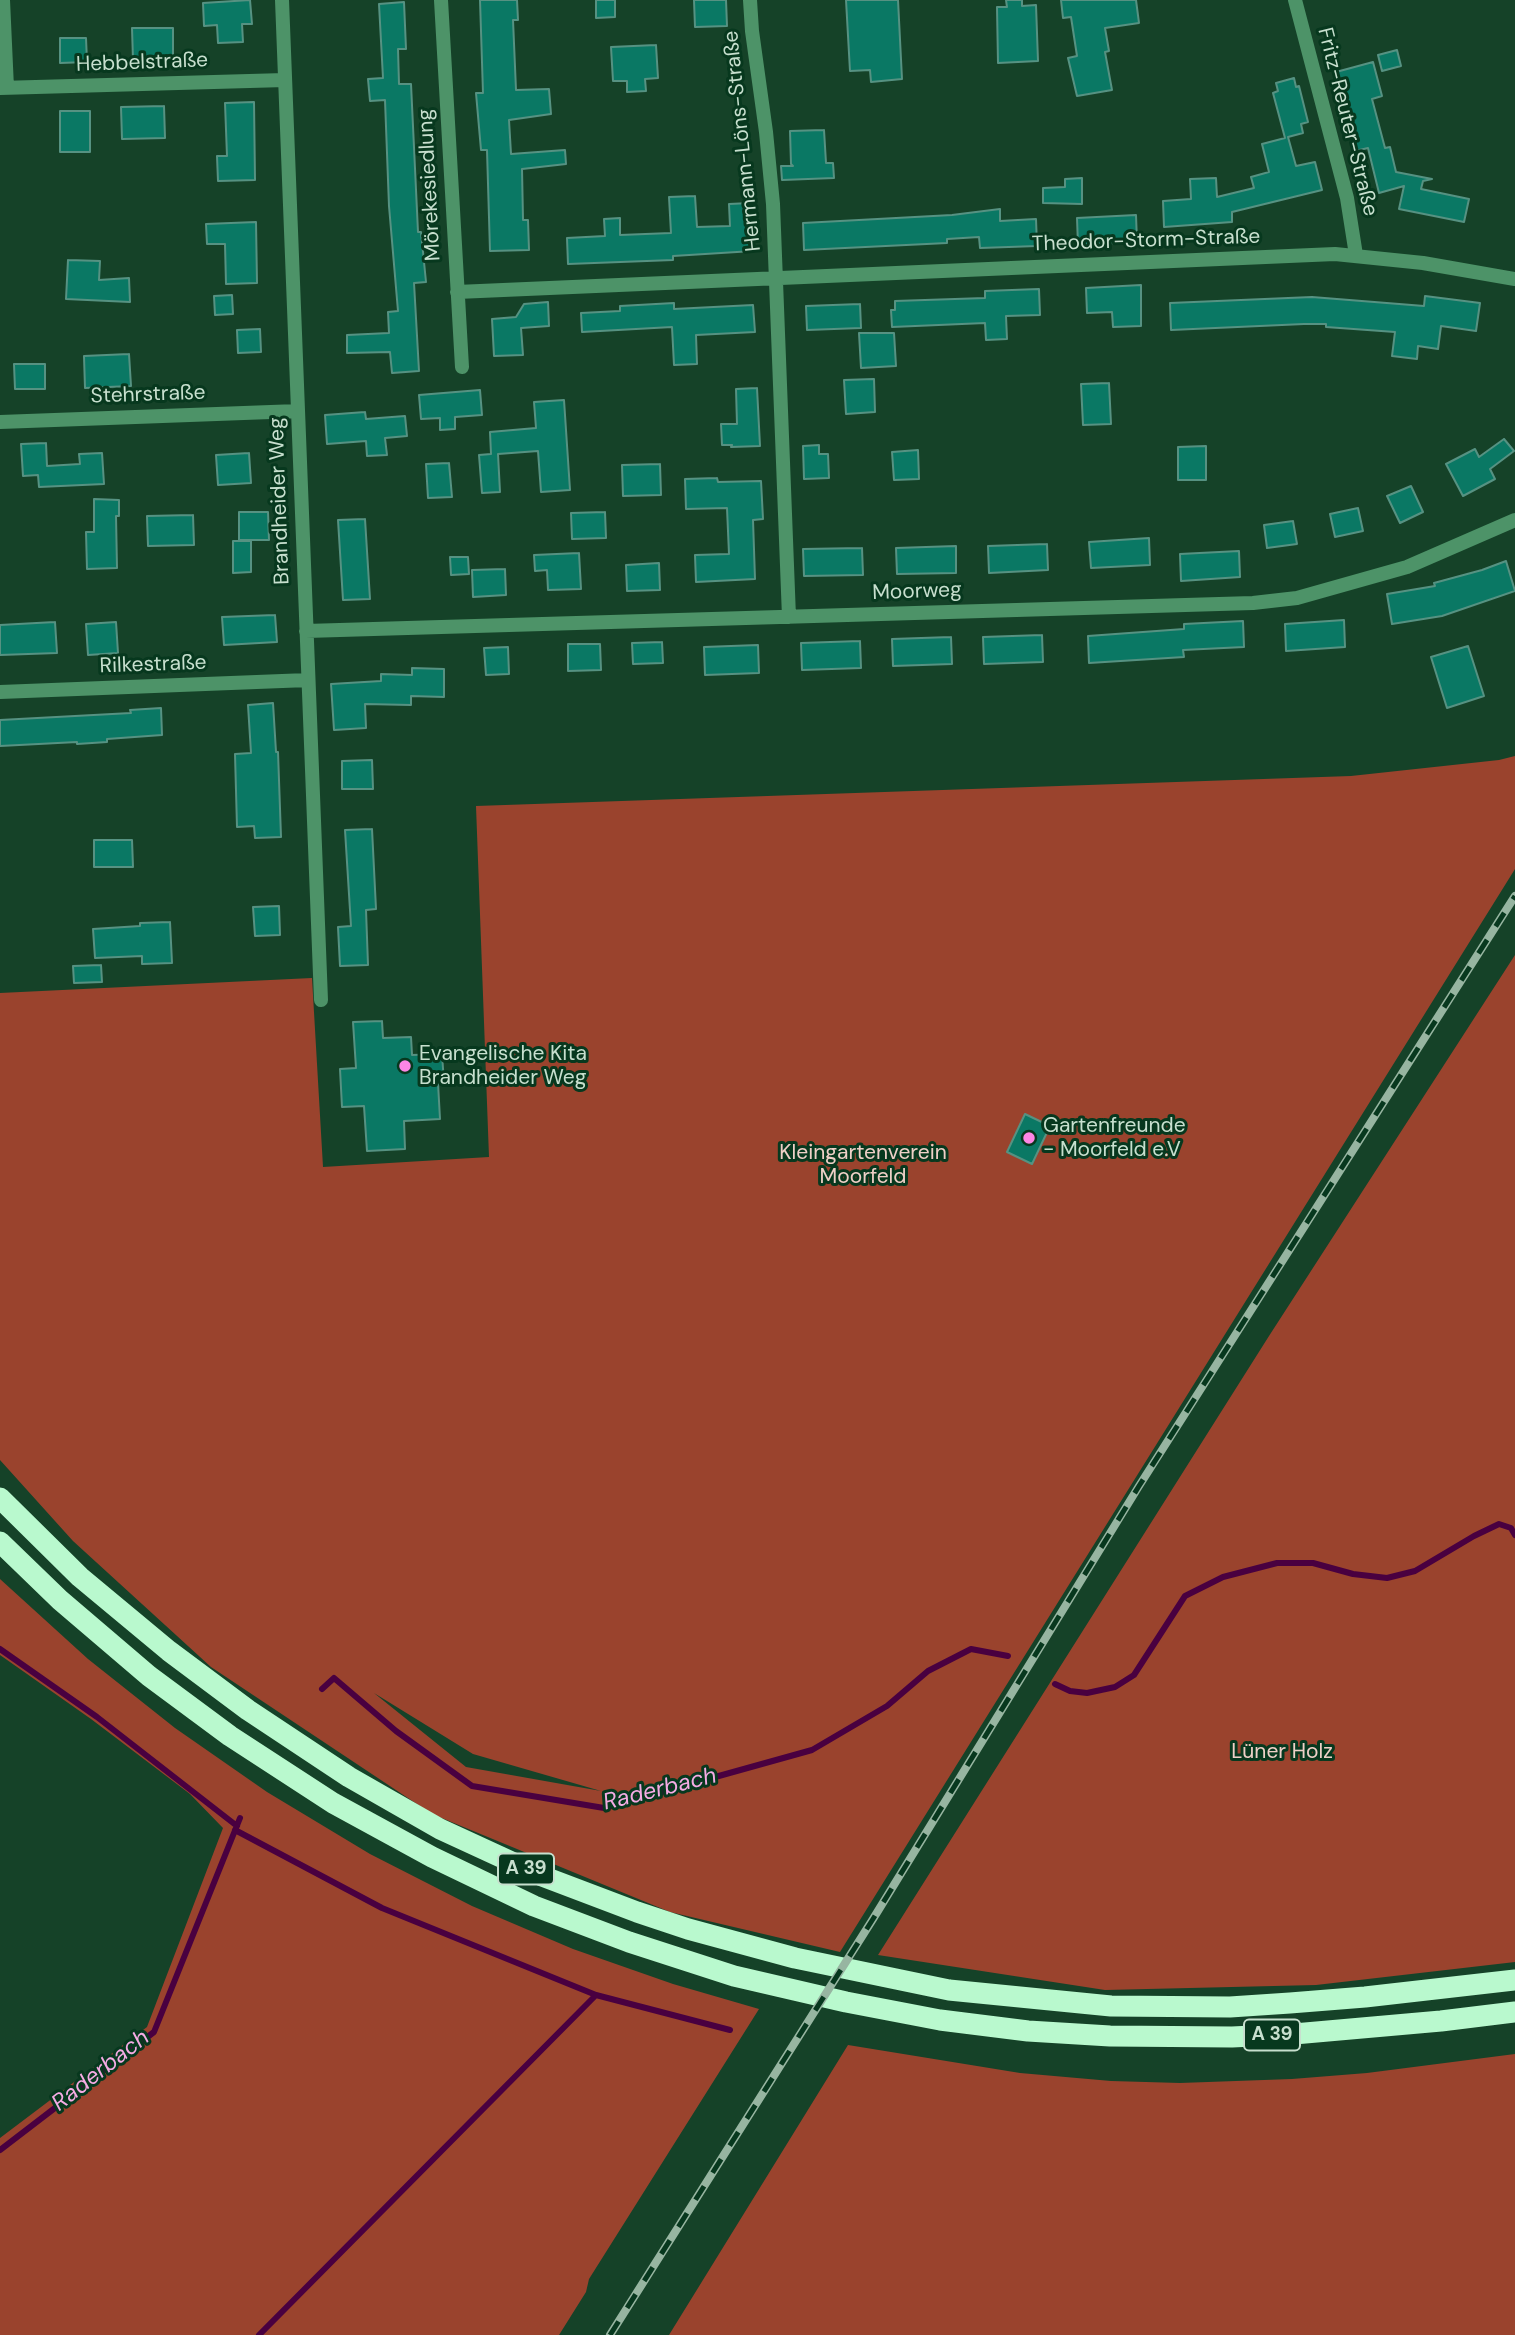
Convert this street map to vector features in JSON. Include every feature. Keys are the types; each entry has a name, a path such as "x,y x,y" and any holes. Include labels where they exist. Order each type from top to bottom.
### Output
{"highway":[{"name":"A 39","path":"0,1498 80,1577 124,1615 208,1681 298,1745 394,1804 491,1853 589,1894 688,1928 795,1958 949,1990 1111,2006 1230,2007 1389,1995 1515,1980"},
{"name":"A 39","path":"0,1542 61,1600 149,1676 230,1736 333,1802 432,1857 534,1906 629,1942 734,1976 940,2020 1028,2031 1110,2036 1232,2037 1294,2034 1515,2012"}],"street":[{"path":"3,0 4,88"},
{"name":"Brandheider Weg","path":"282,0 321,1000"},
{"name":"Mörekesiedlung","path":"441,0 462,367"},
{"name":"Hermann-Löns-Straße","path":"750,0 774,204 776,278"},
{"name":"Fritz-Reuter-Straße","path":"1295,0 1347,198 1356,255"},
{"name":"Hebbelstraße","path":"4,88 285,80"},
{"name":"Theodor-Storm-Straße","path":"457,292 1304,255 1356,255 1515,279"},
{"path":"776,278 789,617"},
{"name":"Stehrstraße","path":"0,422 298,411"},
{"name":"Moorweg","path":"306,631 1253,603 1297,598 1425,561 1515,520"},
{"name":"Rilkestraße","path":"0,692 308,680"}],"green space":[{"name":"Kleingartenverein Moorfeld","path":"1515,756 1515,869 840,1952 670,1912 432,1814 211,1667 73,1541 0,1460 0,993 312,978 323,1167 489,1157 476,806 1351,776","holes":["374,1693 473,1754 601,1791 466,1767"]},
{"name":"Lüner Holz","path":"1515,955 1515,1962 1316,1985 1105,1990 878,1955 1269,1336"},
{"path":"0,1579 88,1659 175,1728 267,1792 370,1854 472,1906 573,1949 673,1984 759,2009 589,2279 586,2292 559,2335 0,2335 0,2138 147,2027 223,1828 190,1794 0,1655"},
{"path":"848,2045 1020,2073 1111,2081 1180,2083 1367,2073 1515,2054 1515,2335 669,2335"}],"building":[{"path":"250,0 252,24 242,24 243,42 218,43 217,25 204,26 203,3"},
{"path":"480,0 517,0 518,20 513,20 516,90 549,89 551,114 509,120 511,154 565,150 566,164 522,169 523,220 528,220 529,250 490,251 487,150 481,150 476,93 483,93"},
{"path":"596,0 615,0 615,17 596,18"},
{"path":"694,0 726,0 727,26 695,27"},
{"path":"846,0 898,0 902,79 871,82 870,70 850,71"},
{"path":"1006,0 1022,0 1022,6 1036,5 1038,61 998,63 997,7 1007,7"},
{"path":"1061,0 1136,0 1139,23 1105,28 1109,51 1105,52 1112,90 1077,96 1068,58 1077,56 1071,17 1063,18"},
{"path":"404,2 406,49 398,49 399,84 411,84 418,232 421,232 426,282 414,283 419,371 392,373 390,352 347,353 347,335 389,333 388,312 398,311 389,206 385,100 370,101 368,79 383,78 379,4"},
{"path":"132,28 173,28 173,59 133,60"},
{"path":"60,38 86,38 87,62 60,63"},
{"path":"656,45 658,78 645,79 646,91 627,92 627,81 613,81 611,47"},
{"path":"1397,50 1401,66 1382,71 1378,55"},
{"path":"1373,62 1382,96 1372,99 1385,148 1390,147 1396,172 1432,179 1423,181 1421,189 1469,199 1464,222 1399,209 1404,186 1379,193 1368,148 1355,151 1336,72"},
{"path":"1294,78 1296,87 1299,86 1308,122 1301,124 1303,133 1288,137 1296,166 1315,162 1322,190 1232,212 1232,222 1164,227 1163,201 1191,199 1190,179 1216,178 1217,197 1254,188 1251,177 1269,172 1262,144 1285,138 1273,93 1278,91 1276,83"},
{"path":"254,102 255,180 218,181 217,156 227,156 225,103"},
{"path":"164,106 165,138 122,139 121,107"},
{"path":"60,111 90,111 90,152 60,152"},
{"path":"824,130 826,163 833,163 834,178 782,180 781,166 793,166 790,131"},
{"path":"1082,178 1082,204 1043,203 1043,188 1065,187 1065,179"},
{"path":"695,196 697,227 730,226 729,204 750,203 753,251 673,256 673,260 568,264 567,238 605,236 604,219 620,218 620,235 671,233 669,197"},
{"path":"1000,209 1000,221 1036,219 1037,246 980,248 979,237 947,239 947,243 804,250 803,223 952,215"},
{"path":"1136,215 1137,242 1078,245 1077,218"},
{"path":"256,222 257,283 226,284 225,244 207,244 206,224"},
{"path":"68,260 100,261 99,280 129,278 130,302 66,299"},
{"path":"1141,285 1141,326 1113,327 1112,312 1087,313 1086,288"},
{"path":"1039,289 1040,315 1006,316 1007,339 986,340 985,323 892,327 891,310 895,310 895,301 985,298 985,291"},
{"path":"232,295 233,314 215,315 214,296"},
{"path":"1425,296 1480,303 1476,331 1441,326 1438,349 1418,346 1417,359 1392,356 1395,332 1326,327 1326,324 1171,330 1170,303 1312,297 1424,306"},
{"path":"548,302 549,326 521,328 523,355 494,356 492,319 516,317 524,304"},
{"path":"674,303 674,309 753,305 755,332 696,335 697,364 674,365 672,327 582,332 581,313 620,311 620,306"},
{"path":"860,304 861,328 807,330 806,306"},
{"path":"260,329 261,352 238,353 237,330"},
{"path":"859,333 894,333 896,366 861,368"},
{"path":"129,354 131,386 85,388 84,356"},
{"path":"14,364 45,364 45,389 15,389"},
{"path":"874,379 875,412 846,414 844,380"},
{"path":"1109,383 1111,424 1083,425 1081,384"},
{"path":"757,388 760,446 722,445 721,424 737,424 736,389"},
{"path":"480,390 482,415 455,417 455,429 440,430 440,418 421,419 419,395"},
{"path":"564,400 570,490 541,492 538,451 498,454 500,492 482,493 479,455 491,454 490,432 536,428 534,402"},
{"path":"365,412 366,419 405,416 407,436 385,438 387,455 367,456 366,441 327,444 325,415"},
{"path":"1504,439 1514,451 1490,469 1495,479 1463,496 1446,464 1475,449 1479,457"},
{"path":"46,443 47,466 80,464 79,454 102,453 104,484 39,487 38,475 23,476 21,444"},
{"path":"819,445 819,454 828,454 829,478 804,479 803,446"},
{"path":"1206,446 1206,480 1178,480 1178,447"},
{"path":"918,450 919,479 894,480 892,452"},
{"path":"249,453 251,483 218,485 216,455"},
{"path":"449,463 452,497 428,498 426,464"},
{"path":"660,464 661,495 623,496 622,465"},
{"path":"717,478 718,482 761,481 763,519 753,520 755,579 696,582 695,555 729,554 727,508 686,509 685,479"},
{"path":"1411,486 1423,512 1400,523 1387,496"},
{"path":"94,499 119,500 119,516 116,516 117,568 87,569 86,532 94,532"},
{"path":"1358,508 1363,531 1335,537 1330,514"},
{"path":"239,512 268,512 269,540 239,540"},
{"path":"605,512 606,538 572,539 571,513"},
{"path":"193,515 194,545 148,546 147,516"},
{"path":"365,519 370,599 343,600 338,520"},
{"path":"1293,521 1297,544 1267,548 1264,525"},
{"path":"1149,538 1150,565 1091,568 1089,542"},
{"path":"233,541 251,541 251,572 233,573"},
{"path":"1047,544 1048,570 989,573 988,546"},
{"path":"956,546 956,573 897,574 896,548"},
{"path":"862,548 863,575 804,576 803,549"},
{"path":"1239,551 1240,577 1181,581 1180,554"},
{"path":"579,553 581,589 548,590 547,570 535,571 534,555"},
{"path":"450,557 468,557 469,574 451,575"},
{"path":"1506,561 1515,591 1442,616 1392,624 1387,594 1435,586 1434,583"},
{"path":"659,563 660,590 627,591 626,565"},
{"path":"505,569 506,595 473,597 472,570"},
{"path":"275,615 277,642 224,645 222,617"},
{"path":"1344,620 1345,647 1286,651 1285,624"},
{"path":"1243,621 1244,647 1183,650 1184,657 1089,663 1088,636 1184,629 1184,624"},
{"path":"55,622 57,653 0,655 0,625"},
{"path":"116,622 118,653 88,655 86,624"},
{"path":"1042,635 1043,662 984,664 983,637"},
{"path":"951,637 952,664 893,666 892,639"},
{"path":"860,641 861,668 802,670 801,643"},
{"path":"662,642 663,663 633,664 632,643"},
{"path":"568,644 600,644 601,670 568,671"},
{"path":"758,645 759,673 705,675 704,647"},
{"path":"1468,646 1484,696 1447,708 1431,657"},
{"path":"508,647 509,674 486,675 484,648"},
{"path":"412,668 444,669 444,697 411,696 411,705 365,704 366,728 334,730 331,684 381,681 381,674 412,675"},
{"path":"273,703 281,837 255,838 254,826 237,827 235,754 251,753 248,705"},
{"path":"161,708 162,735 107,739 107,742 0,746 0,720 131,713 130,710"},
{"path":"372,760 373,789 342,789 342,761"},
{"path":"372,829 376,909 366,910 368,965 340,966 338,927 351,926 345,830"},
{"path":"94,840 132,840 133,867 94,867"},
{"path":"279,906 280,935 255,936 253,907"},
{"path":"170,922 172,963 142,964 142,956 95,958 93,929"},
{"path":"101,965 102,982 74,983 73,966"},
{"path":"382,1021 383,1038 411,1037 412,1055 442,1054 444,1083 438,1083 440,1119 404,1121 405,1149 367,1151 364,1106 342,1107 340,1069 356,1068 353,1022"},
{"name":"Gartenfreunde - Moorfeld e.V","path":"1025,1114 1050,1126 1032,1164 1007,1152"}],"waterway":[{"name":"Raderbach","path":"1055,1684 1070,1691 1087,1693 1115,1687 1134,1675 1185,1596 1223,1577 1277,1563 1313,1563 1353,1574 1387,1578 1415,1571 1499,1524 1511,1528 1515,1535"},
{"path":"0,1649 97,1717 237,1826"},
{"name":"Raderbach","path":"322,1689 334,1678 396,1731 472,1786 604,1808 812,1750 887,1706 928,1671 971,1649 1008,1656"},
{"name":"Raderbach","path":"0,2150 154,2032 240,1818"},
{"path":"235,1830 382,1908 596,1995 259,2335"},
{"path":"596,1995 730,2030"}],"railway":[{"path":"610,2335 873,1919 1139,1486 1515,896"}],"place":[{"name":"Evangelische Kita Brandheider Weg","path":"405,1066"},
{"name":"Gartenfreunde - Moorfeld e.V","path":"1029,1138"}]}
